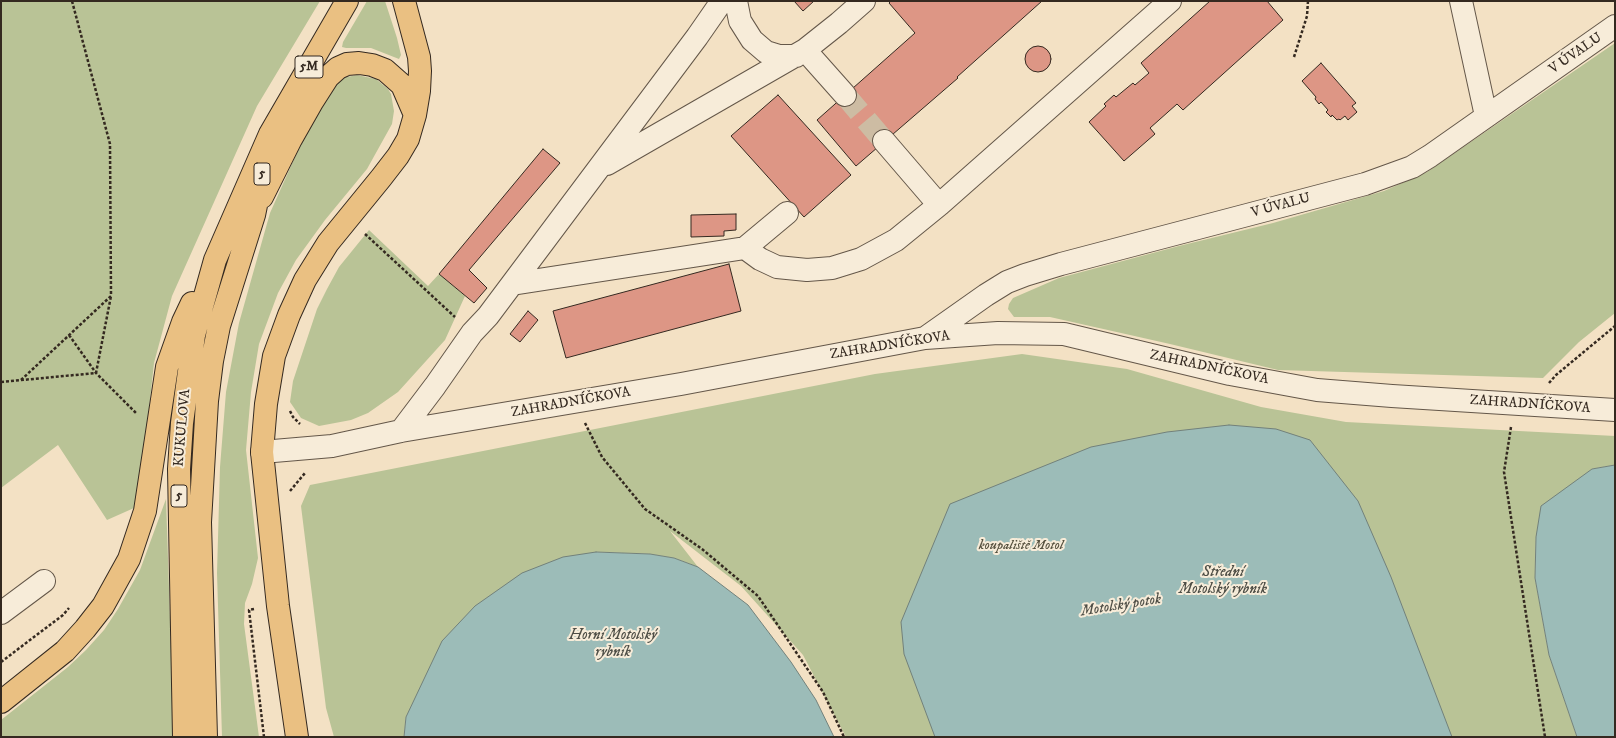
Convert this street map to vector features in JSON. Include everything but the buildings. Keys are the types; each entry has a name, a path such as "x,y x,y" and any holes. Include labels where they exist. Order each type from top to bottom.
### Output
{"main road":[{"name":"KUKULOVA","path":"184,737 179,468 182,423 193,342 214,260 270,134 347,1"},
{"path":"297,737 278,606 262,452 266,404 274,356 289,315 305,280 328,244 398,156 408,139 420,91 419,57 404,1"},
{"path":"254,215 291,139 312,102 328,77 338,68 347,64 359,63 372,65 385,70 402,85 415,115"},
{"name":"KUKULOVA","path":"206,737 200,522 207,401 212,361 220,326 254,215 270,134"},
{"path":"1,702 65,651 85,629 103,606 129,559 145,511 167,367 183,322 214,260"}],"street":[{"path":"401,431 436,386 472,332 488,316 697,37 722,1"},
{"path":"736,1 740,21 752,40 766,52 779,56 801,53"},
{"path":"599,168 801,53 840,24 864,1"},
{"path":"745,248 760,259 777,267 807,270 832,268 861,258 896,240 939,205 1170,1"},
{"path":"1461,1 1486,116"},
{"name":"V ÚVALU","path":"924,338 986,295 1007,282 1025,275 1060,264 1365,184 1412,167 1430,156 1615,26"},
{"path":"801,53 844,95"},
{"path":"884,141 939,205"},
{"path":"512,284 745,248 787,213"},
{"name":"ZAHRADNÍČKOVA","path":"262,452 332,446 401,431 681,384 924,338 998,333 1064,334 1230,374 1317,390 1615,410"},
{"path":"1,613 44,582"}],"path":[{"path":"72,1 110,144 111,296 96,373"},
{"path":"1294,57 1307,16 1308,1"},
{"path":"362,230 472,332"},
{"path":"21,380 111,296"},
{"path":"1545,737 1504,472 1512,424 1556,375 1615,326"},
{"path":"69,335 96,373 138,415"},
{"path":"1,382 96,373"},
{"path":"289,410 293,417 303,427"},
{"path":"583,419 602,457 645,509 702,549 758,596 823,692 844,737"},
{"path":"288,498 290,491 297,480 306,472"},
{"path":"1,662 63,615"}],"green space":[{"path":"1,1 320,1 257,106 172,296 154,363 143,463 134,508 107,520 58,445 1,488"},
{"path":"367,1 385,1 397,38 401,55 399,59 371,48 342,47 343,42"},
{"path":"1615,43 1615,313 1579,342 1543,378 1278,370 1050,317 1014,317 1008,309 1013,298 1059,278 1273,223 1384,191 1427,172"},
{"path":"357,75 376,79 388,89 391,94 394,111 392,124 367,169 325,220 296,260 278,293 259,344 251,392 246,450 258,558 252,584 245,603 244,624 259,737 222,737 217,573 220,467 226,392 239,323 270,213 316,110 325,95 342,78"},
{"path":"369,230 428,286 439,274 465,296 445,340 398,392 368,413 351,420 319,426 301,418 290,402 293,381 317,309 327,289 339,267"},
{"name":"koupaliště Motol","path":"1022,354 1127,369 1261,407 1346,422 1615,436 1615,465 1592,469 1536,537 1535,578 1549,655 1577,737 846,737 803,655 741,586 670,531 698,567 674,558 650,554 596,552 406,717 404,737 334,737 326,708 301,506 310,485 875,374"},
{"path":"166,499 174,737 1,737 1,720 68,667 104,630 118,609 140,570"}],"water":[{"name":"Střední Motolský rybník","path":"1229,425 1276,429 1310,440 1358,501 1391,577 1452,737 935,737 904,654 901,622 950,504 1091,447 1167,432"},
{"path":"1615,465 1615,737 1577,737 1549,655 1535,578 1536,537 1541,506 1592,469"},
{"name":"Horní Motolský rybník","path":"596,552 650,554 674,558 698,567 748,605 791,662 816,700 834,737 404,737 406,717 442,641 475,606 522,573 563,557"}],"tunnel":[{"path":"845,95 884,141"}],"water label":[{"name":"Motolský potok","path":"1121,606"}]}
